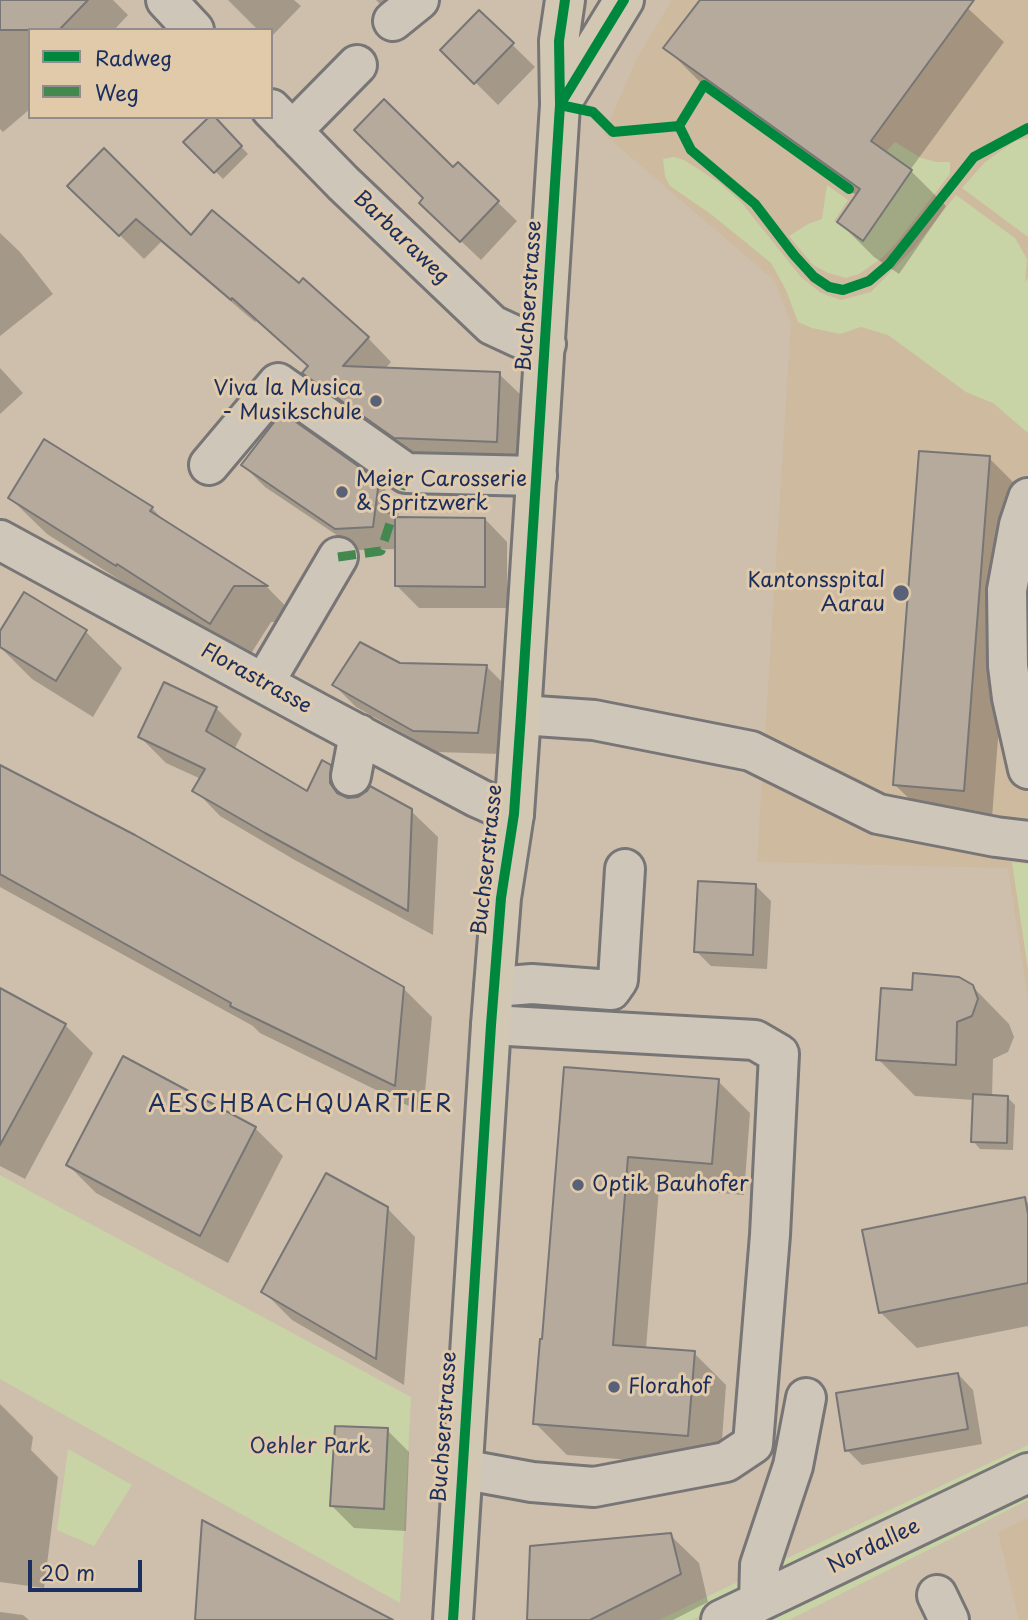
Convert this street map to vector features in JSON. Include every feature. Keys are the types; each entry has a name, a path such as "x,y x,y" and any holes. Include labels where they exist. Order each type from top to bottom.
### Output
{"main road":[{"name":"Buchserstrasse","path":"453,1620 491,1025 501,898 514,814 521,715 561,105 559,41 565,0"},
{"name":"Buchserstrasse","path":"561,105 624,0"}],"street":[{"path":"166,0 192,28"},
{"path":"282,120 357,65"},
{"name":"Barbaraweg","path":"282,120 492,325 520,338 546,344"},
{"path":"209,465 278,383 405,474 537,476"},
{"path":"1028,498 1019,524 1007,590 1008,666 1020,695 1028,769"},
{"name":"Florastrasse","path":"0,540 478,798 514,814"},
{"path":"264,683 338,557"},
{"path":"521,715 594,719 751,751 878,814 1028,841"},
{"path":"351,776 359,734"},
{"path":"494,987 532,984 611,990 618,980 625,869"},
{"path":"461,1469 533,1482 594,1487 726,1462 753,1444 770,1235 779,1054 755,1040 491,1025"},
{"path":"759,1602 760,1565 793,1466 806,1398"},
{"name":"Nordallee","path":"721,1620 1028,1473"}],"shaded area":[{"name":"Kantonsspital Aarau","path":"672,0 1028,0 1028,1000 1008,868 757,862 791,323 775,281 604,134 637,58"},
{"path":"1028,1518 1028,1620 1019,1620 998,1532"}],"green space":[{"path":"1028,138 1028,237 962,188 985,162 1015,141"},
{"path":"895,142 921,158 950,162 950,174 896,243 882,258 859,274 846,278 813,265 789,236 822,219 827,185 848,200 834,221 863,240 912,170 886,152"},
{"path":"674,157 684,160 720,183 741,202 801,277 821,293 841,300 871,292 914,248 956,195 1015,238 1027,259 1025,283 1028,277 1028,433 993,403 966,392 888,335 861,327 840,334 798,322 786,290 771,263 712,215 670,186 665,176 663,159"},
{"path":"1012,862 1028,864 1028,970"},
{"name":"Oehler Park","path":"0,1175 411,1397 400,1603 0,1379"},
{"path":"1028,1445 1028,1461 768,1585 766,1568"},
{"path":"68,1449 132,1485 94,1546 57,1530"},
{"path":"1028,1485 1028,1500 789,1620 750,1620"},
{"path":"750,1576 751,1591 692,1620 659,1620"}],"building":[{"path":"0,0 88,0 61,28 0,30"},
{"path":"700,0 974,0 871,141 912,170 863,241 837,222 860,189 663,48"},
{"path":"479,10 514,43 474,84 440,50"},
{"path":"384,99 453,167 458,162 499,201 460,242 419,203 423,198 354,130"},
{"path":"207,119 217,119 242,146 214,173 183,142"},
{"path":"104,148 191,235 212,210 299,283 303,278 369,337 343,366 500,372 497,442 394,438 302,373 308,366 232,298 231,300 136,219 119,236 67,186"},
{"path":"282,412 379,481 373,527 335,529 241,465"},
{"path":"44,439 153,507 150,511 268,586 234,586 210,624 8,498"},
{"path":"919,451 990,456 964,791 893,785"},
{"path":"395,517 485,518 485,587 395,586"},
{"path":"24,592 87,630 56,681 0,647 0,631"},
{"path":"360,642 400,663 487,665 478,733 413,731 332,685"},
{"path":"164,682 217,707 206,731 307,791 322,760 331,765 330,783 337,793 348,798 358,797 370,786 412,809 408,911 192,791 205,769 138,737"},
{"path":"0,765 135,835 404,987 395,1086 230,1006 231,1003 0,874"},
{"path":"698,881 756,884 753,955 694,952"},
{"path":"913,973 959,977 973,985 978,999 972,1016 957,1022 956,1065 876,1060 881,988 912,990"},
{"path":"0,988 66,1024 0,1145"},
{"path":"123,1056 256,1127 200,1236 66,1165"},
{"path":"564,1067 719,1079 712,1164 628,1157 613,1345 695,1351 688,1436 533,1424"},
{"path":"973,1094 1008,1096 1007,1143 971,1142"},
{"path":"326,1173 388,1207 376,1359 261,1292"},
{"path":"1025,1197 1028,1214 1028,1283 879,1313 862,1230"},
{"path":"958,1373 968,1429 845,1451 836,1393"},
{"path":"335,1426 388,1428 384,1509 330,1506"},
{"path":"202,1520 393,1620 195,1620"},
{"path":"671,1533 681,1574 590,1620 527,1620 530,1546"}],"marked path":[{"path":"338,557 381,551 406,473"}],"cycle path":[{"path":"453,1620 491,1025 501,898 514,814 521,715 560,105 559,41 565,0"},
{"path":"560,105 624,0"},
{"path":"679,126 704,85 849,189"},
{"path":"560,105 593,112 613,132 679,126 691,150 755,204 814,277 829,287 843,290 869,281 889,264 974,157 1028,128"}],"place":[{"name":"Viva la Musica - Musikschule","path":"376,401"},
{"name":"Meier Carosserie & Spritzwerk","path":"342,492"},
{"name":"Kantonsspital Aarau","path":"901,593"},
{"name":"Optik Bauhofer","path":"578,1185"},
{"name":"Florahof","path":"614,1387"}],"district":[{"name":"AESCHBACHQUARTIER","path":"301,1106"}]}
